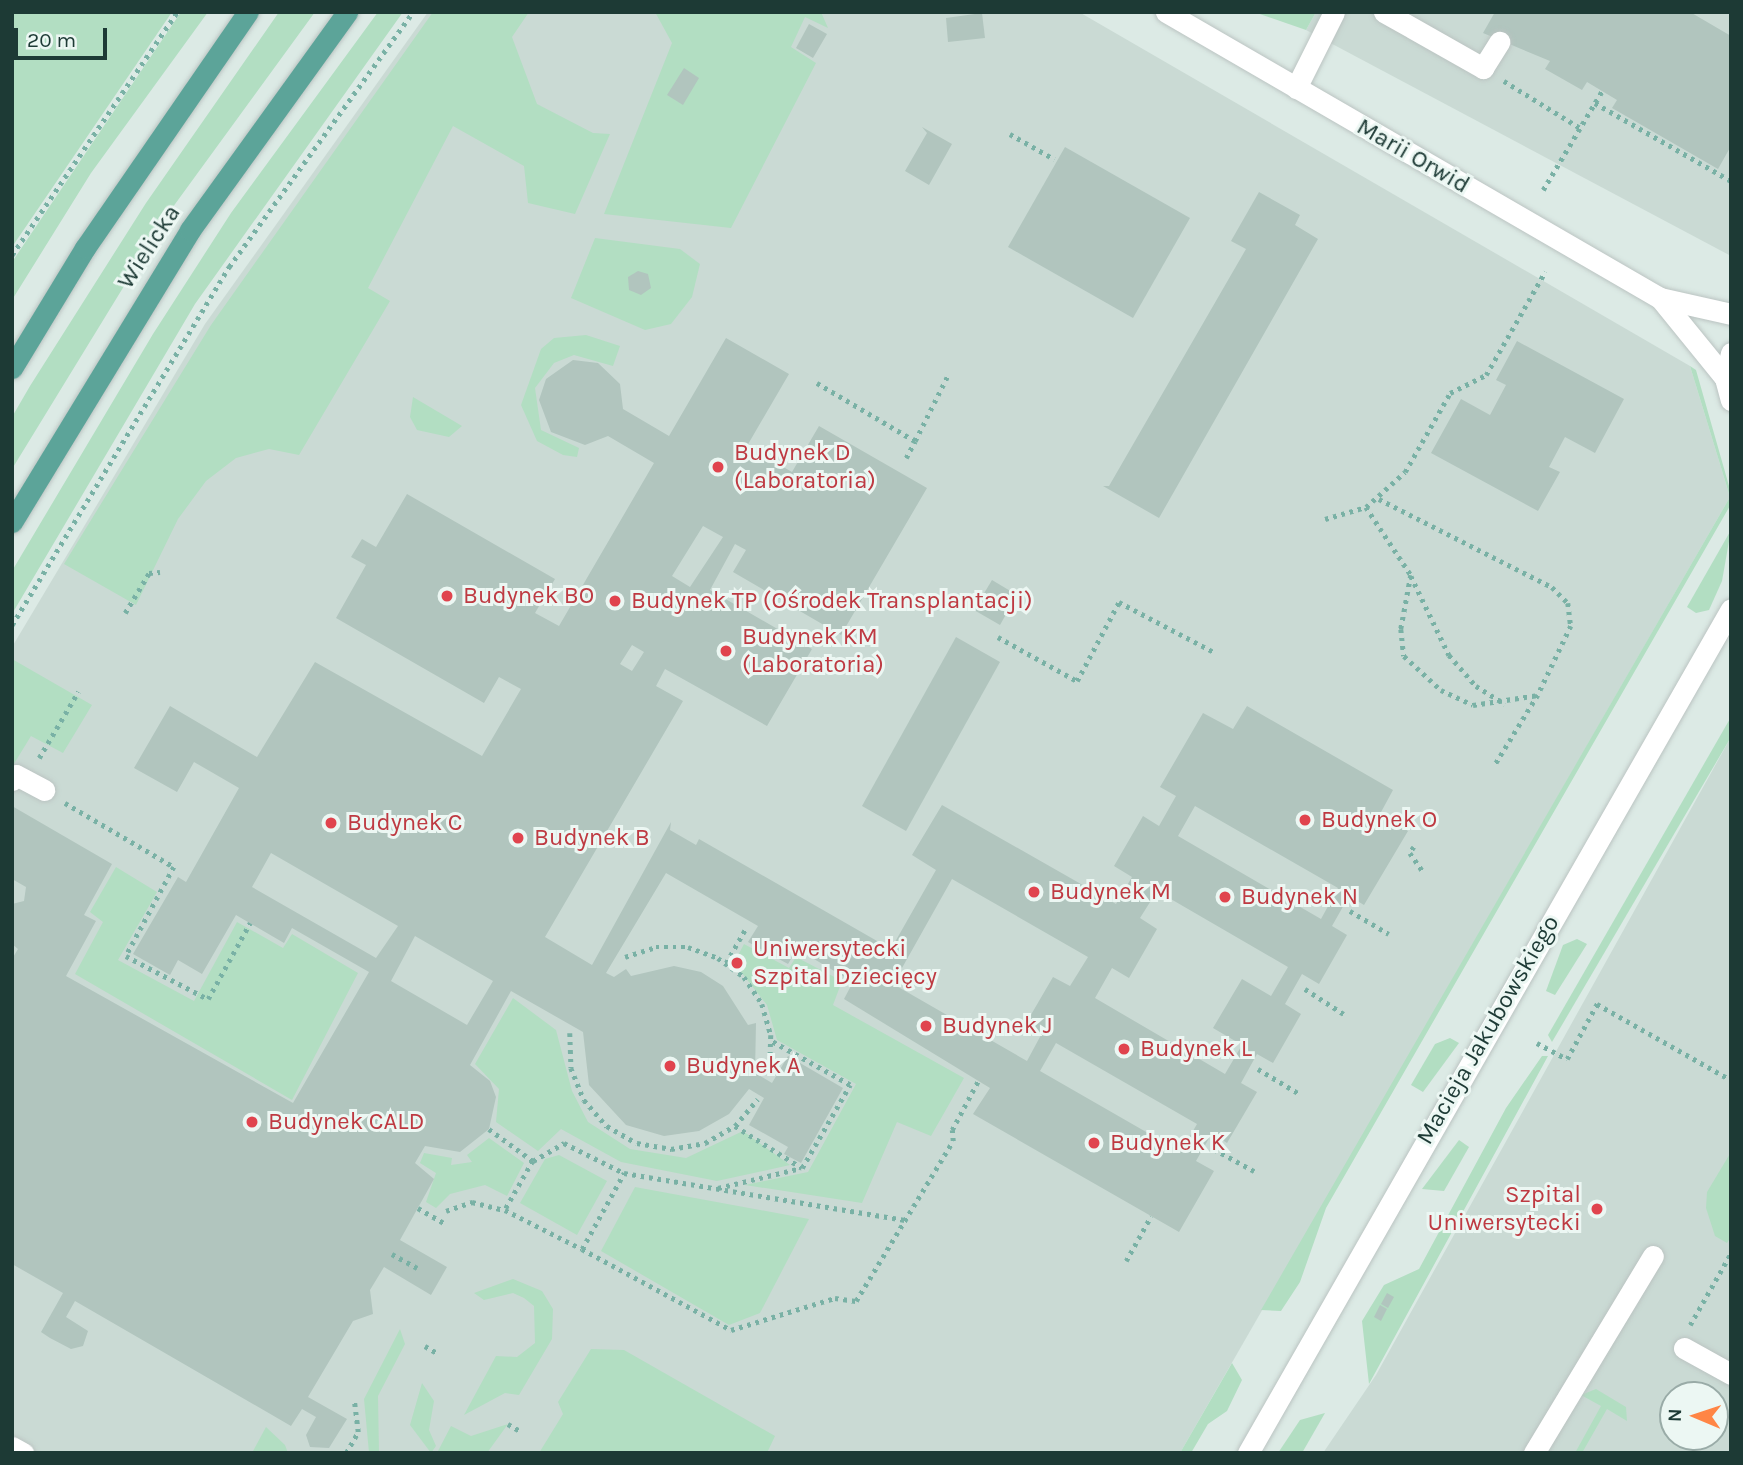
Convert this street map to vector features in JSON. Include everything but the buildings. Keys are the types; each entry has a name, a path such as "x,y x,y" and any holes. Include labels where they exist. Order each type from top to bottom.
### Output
{"main road":[{"path":"12,368 100,225 248,12"},
{"name":"Wielicka","path":"12,522 190,230 347,12"}],"street":[{"name":"Marii Orwid","path":"1166,12 1660,298 1731,314"},
{"path":"1384,12 1483,68 1499,42"},
{"path":"1296,88 1339,17"},
{"name":"Marii Orwid","path":"1660,298 1725,378"},
{"path":"1731,353 1725,378 1731,400"},
{"name":"Macieja Jakubowskiego","path":"1248,1453 1731,608"},
{"path":"1534,1453 1587,1359 1653,1256"},
{"path":"1684,1348 1731,1374"},
{"path":"12,1447 23,1453"}],"path":[{"path":"12,255 177,12"},
{"path":"12,625 229,267 413,12"},
{"path":"1483,68 1580,128"},
{"path":"1543,190 1602,91"},
{"path":"1595,103 1731,181"},
{"path":"1010,134 1054,159"},
{"path":"1325,519 1367,507 1379,499 1405,472 1450,393 1486,375 1545,272"},
{"path":"906,458 947,375"},
{"path":"817,383 915,441"},
{"path":"1379,499 1552,587 1569,603 1571,625 1538,695 1495,765"},
{"path":"1367,507 1411,575 1449,655 1476,686 1506,705"},
{"path":"125,613 149,573 160,572"},
{"path":"1411,575 1401,629 1404,656 1462,700 1506,705 1538,695"},
{"path":"998,636 1077,681 1119,602 1214,652"},
{"path":"78,692 27,783 174,867 126,956 208,999 250,923"},
{"path":"1414,847 1410,853 1423,873"},
{"path":"1350,911 1389,934"},
{"path":"726,963 746,928"},
{"path":"625,957 656,947 688,947 726,963 762,1004 771,1041 770,1067"},
{"path":"1305,989 1344,1014"},
{"path":"1536,1043 1567,1059 1597,1004 1731,1080"},
{"path":"570,1033 571,1068 584,1100 627,1138 671,1149 705,1143 735,1126 758,1099"},
{"path":"715,1188 802,1168 850,1085 771,1041"},
{"path":"1258,1069 1298,1093"},
{"path":"446,1212 472,1202 505,1210 731,1330 835,1298 856,1301 953,1141 952,1130 978,1081"},
{"path":"735,1126 802,1168"},
{"path":"489,1129 533,1161"},
{"path":"505,1210 533,1161 564,1143 624,1173 906,1220"},
{"path":"1214,1149 1254,1171"},
{"path":"582,1249 624,1173"},
{"path":"418,1208 444,1223"},
{"path":"1126,1261 1151,1216"},
{"path":"1684,1348 1731,1253"},
{"path":"393,1254 417,1268"},
{"path":"425,1346 437,1353"},
{"path":"346,1453 358,1432 354,1401"},
{"path":"508,1424 522,1432"}],"shaded area":[{"name":"Uniwersytecki Szpital Dziecięcy","path":"428,12 1079,12 1690,366 1730,497 1180,1453 12,1453 12,647 205,324"},
{"path":"1316,12 1731,12 1731,256 1306,30"},
{"name":"Szpital Uniwersytecki","path":"1731,737 1731,1453 1323,1453 1376,1375"}],"green space":[{"path":"12,12 172,12 12,247"},
{"path":"181,12 208,12 91,173 12,300 12,262"},
{"path":"279,12 315,12 170,211 12,469 12,417 30,386 146,203"},
{"path":"378,12 403,12 195,304 12,614 12,571 153,334 231,213"},
{"path":"433,12 529,12 512,37 537,104 593,133 610,134 575,214 528,203 524,166 453,126 368,288 390,301 299,455 269,449 236,458 206,481 178,519 136,605 64,564 211,325"},
{"path":"655,12 821,12 828,28 805,17 791,47 816,63 731,228 604,214 672,43"},
{"path":"1254,12 1316,12 1306,30"},
{"path":"595,238 680,249 700,264 692,297 671,324 645,330 571,298"},
{"path":"586,335 620,346 613,366 574,355 554,363 535,388 541,430 579,448 577,457 563,455 537,441 521,405 541,349 554,338"},
{"path":"1690,366 1696,370 1731,493 1731,504 1326,1208 1300,1282 1281,1311 1261,1310 1730,497"},
{"path":"413,397 462,426 449,437 417,430 410,417"},
{"path":"1731,530 1722,581 1709,610 1696,613 1687,607"},
{"path":"12,659 92,705 63,753 31,736 12,767"},
{"path":"1731,717 1731,737 1552,1042 1548,1035"},
{"path":"116,867 157,892 118,960 194,1001 237,922 283,948 292,934 358,973 292,1100 75,974 103,922 90,912"},
{"path":"1577,939 1587,944 1555,995 1546,991 1563,945"},
{"path":"744,944 789,968 796,957 842,981 833,1005 964,1078 931,1136 897,1122 862,1203 745,1185 808,1172 856,1084 777,1040 767,1005 734,963"},
{"path":"513,998 556,1030 572,1091 588,1122 630,1149 686,1158 743,1131 790,1165 717,1181 621,1162 561,1129 538,1151 496,1122 499,1089 475,1064"},
{"path":"1450,1038 1459,1043 1423,1092 1411,1085 1435,1044"},
{"path":"1542,1056 1548,1056 1369,1384 1362,1321 1384,1285 1419,1269 1506,1108"},
{"path":"489,1138 524,1163 507,1196 485,1185 450,1194 436,1208 426,1202 436,1173 420,1163 424,1153 452,1158 451,1165 472,1162 467,1155"},
{"path":"1459,1140 1469,1147 1444,1191 1422,1189"},
{"path":"1731,1152 1731,1237 1727,1243 1715,1236 1706,1208 1707,1192"},
{"path":"559,1155 607,1181 577,1235 520,1203 545,1159"},
{"path":"635,1187 809,1219 760,1313 729,1325 601,1251"},
{"path":"513,1279 542,1291 553,1309 552,1339 519,1395 505,1393 464,1415 496,1356 517,1357 535,1343 534,1306 513,1293 484,1300 474,1293"},
{"path":"400,1329 405,1344 378,1396 379,1453 369,1453 364,1399"},
{"path":"591,1349 624,1350 775,1436 767,1453 539,1453 563,1414 558,1402"},
{"path":"1232,1363 1242,1380 1227,1411 1208,1424 1191,1453 1180,1453"},
{"path":"422,1383 434,1401 429,1430 436,1446 431,1453 410,1425"},
{"path":"1596,1389 1626,1407 1627,1421 1607,1409 1582,1453 1575,1453 1601,1406 1581,1395"},
{"path":"1325,1413 1302,1453 1278,1453 1300,1420"},
{"path":"508,1424 487,1453 437,1453 451,1426 471,1436"},
{"path":"266,1427 285,1445 288,1453 252,1453"}],"place":[{"name":"Budynek D (Laboratoria)","path":"718,467"},
{"name":"Budynek BO","path":"447,596"},
{"name":"Budynek TP (Ośrodek Transplantacji)","path":"615,601"},
{"name":"Budynek KM (Laboratoria)","path":"726,651"},
{"name":"Budynek O","path":"1305,820"},
{"name":"Budynek C","path":"331,823"},
{"name":"Budynek B","path":"518,838"},
{"name":"Budynek M","path":"1034,892"},
{"name":"Budynek N","path":"1225,897"},
{"name":"Uniwersytecki Szpital Dziecięcy","path":"737,963"},
{"name":"Budynek J","path":"926,1026"},
{"name":"Budynek L","path":"1124,1049"},
{"name":"Budynek A","path":"670,1066"},
{"name":"Budynek CALD","path":"252,1122"},
{"name":"Budynek K","path":"1094,1143"},
{"name":"Szpital Uniwersytecki","path":"1597,1209"}]}
